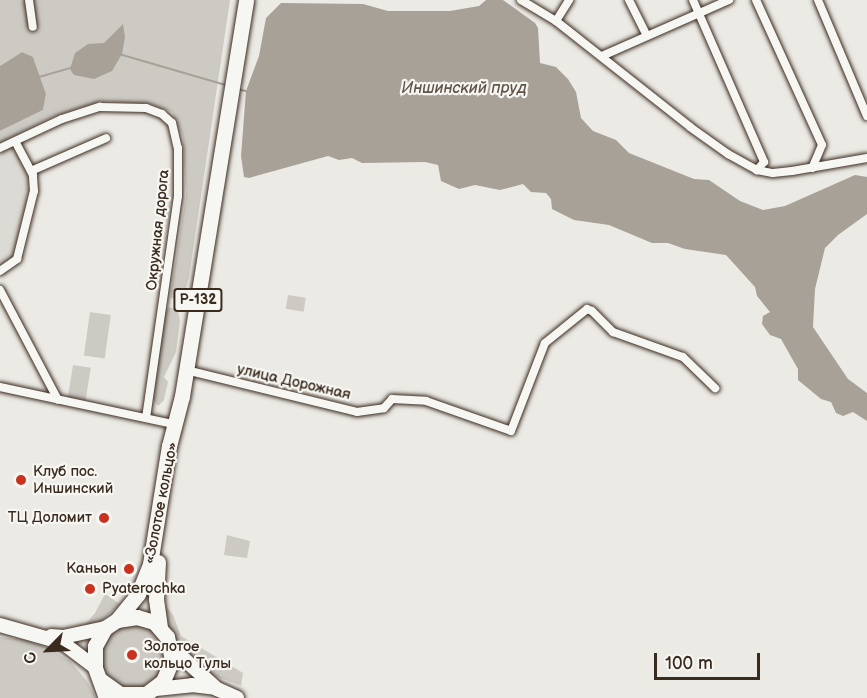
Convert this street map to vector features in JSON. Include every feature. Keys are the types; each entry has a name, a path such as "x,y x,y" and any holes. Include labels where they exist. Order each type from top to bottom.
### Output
{"highway":[{"name":"«Золотое кольцо»","path":"106,698 98,674 95,646 138,594 147,574 170,447 176,428 246,0"},
{"name":"«Золотое кольцо»","path":"172,648 160,628 156,579 177,447 176,428"},
{"path":"117,622 145,618 160,628"},
{"path":"98,674 120,694 148,693 169,671 172,648"}],"main road":[{"path":"0,625 63,637 117,622"},
{"path":"43,635 63,643 98,674"},
{"path":"172,648 218,689 237,698"},
{"path":"148,693 192,685 218,689"}],"street":[{"path":"29,0 33,27"},
{"path":"521,0 556,21 690,127 728,154 758,170 773,173 867,158"},
{"path":"556,21 569,0"},
{"path":"629,0 647,36"},
{"path":"693,0 764,162 758,170"},
{"path":"602,56 729,0"},
{"path":"756,0 822,146 813,168"},
{"path":"818,0 867,116"},
{"name":"Окружная дорога","path":"0,147 79,112 110,106 153,110 169,118 175,127 178,148 178,196 146,418"},
{"path":"31,171 106,138"},
{"path":"0,271 17,259 34,191 31,171 15,141"},
{"path":"0,290 58,400"},
{"name":"улица Дорожная","path":"186,370 357,412 384,408 392,399 426,401 511,431 545,343 587,309 592,311 612,332 683,357 715,388"},
{"path":"0,387 146,418 176,428"}],"shaded area":[{"path":"0,0 230,0 189,277 183,300 170,298 186,195 183,137 172,112 151,104 101,101 52,117 0,143 0,131 43,110 46,94 33,57 22,52 0,66","holes":["122,25 94,79 88,44 104,44"]},
{"path":"13,147 27,173 29,191 16,256 0,266 0,153"},
{"path":"288,295 306,298 304,312 286,309"},
{"path":"169,307 178,310 180,321 176,352 164,377 168,382 164,400 158,406 153,400 165,312"},
{"path":"90,312 111,315 105,358 84,356"},
{"path":"73,365 91,368 86,400 68,398"},
{"path":"227,535 250,541 247,558 224,555"},
{"path":"105,594 120,604 100,622 83,627 95,613"},
{"path":"166,606 173,615 181,636 243,673 241,686 205,672 181,648 168,624"},
{"path":"133,624 151,630 159,638 165,656 159,674 151,682 133,688 115,682 107,674 101,656 107,638 115,630"},
{"path":"0,637 25,640 48,648 70,661 87,681 96,698 0,698"}],"water":[{"name":"Иншинский пруд","path":"486,0 503,0 535,23 538,28 540,63 556,67 568,79 576,92 581,118 593,131 616,140 629,153 694,179 709,180 740,201 763,210 785,206 855,175 867,177 867,214 838,235 825,248 815,289 813,327 848,379 867,393 867,421 853,412 843,416 836,413 831,402 821,399 798,380 798,369 781,339 770,335 762,324 763,316 770,312 757,296 755,287 726,255 685,249 668,243 652,243 609,225 574,220 552,209 551,199 546,193 531,192 523,184 500,190 475,185 459,189 441,181 438,165 425,162 362,163 352,158 339,160 328,156 249,178 244,177 241,156 246,91 259,56 266,18 281,3 363,4 388,11 450,11 479,6"},
{"path":"123,24 125,37 122,54 112,71 94,79 74,75 70,69 75,53 88,44 104,43"},
{"path":"22,52 33,57 46,94 43,110 0,131 0,66"}],"waterway":[{"path":"119,54 226,85"},
{"path":"39,77 71,68"},
{"path":"237,89 246,91"}],"place":[{"name":"Клуб пос. Иншинский","path":"21,480"},
{"name":"ТЦ Доломит","path":"104,518"},
{"name":"Каньон","path":"129,569"},
{"name":"Pyaterochka","path":"90,589"},
{"name":"Золотое кольцо Тулы","path":"132,655"}]}
